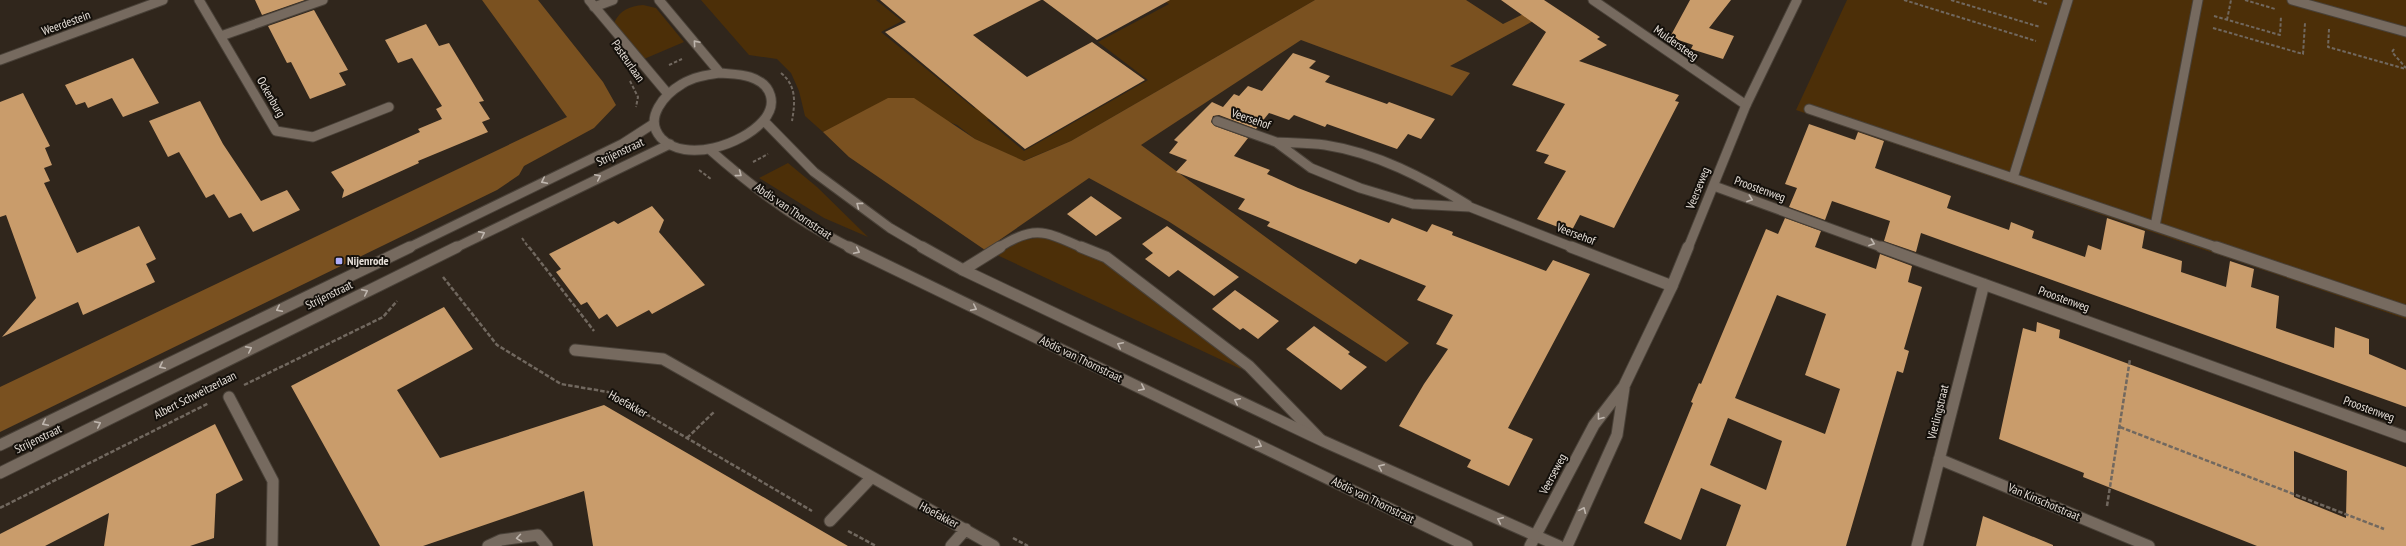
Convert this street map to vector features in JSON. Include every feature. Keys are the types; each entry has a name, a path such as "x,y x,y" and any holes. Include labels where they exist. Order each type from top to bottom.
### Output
{"street":[{"name":"Weerdestein","path":"0,60 163,0"},
{"name":"Ockenburg","path":"199,0 276,131 313,137 389,107"},
{"path":"221,36 323,0"},
{"name":"Pasteurlaan","path":"613,0 591,4 648,73 668,94"},
{"path":"659,0 720,73"},
{"name":"Muldersteeg","path":"1593,0 1746,105"},
{"name":"Veerseweg","path":"1533,541 1594,425 1624,386 1672,286 1746,105 1797,0"},
{"path":"2014,178 2068,0"},
{"path":"2155,226 2198,0"},
{"path":"2292,0 2406,32"},
{"path":"720,73 739,73 750,76 767,86 773,96 772,109 765,122 751,134 738,141 709,149 681,148 670,144 656,132 653,124 654,114 659,103 668,94 683,84 701,77 720,73"},
{"path":"1809,109 2406,311"},
{"name":"Veersehof","path":"1217,121 1276,142 1326,145 1378,160 1428,179 1470,206 1672,286"},
{"path":"765,122 814,172 890,228 963,270 1533,541 1560,546"},
{"name":"Strijenstraat","path":"0,445 616,146 653,124"},
{"name":"Veersehof","path":"1276,142 1311,168 1360,188 1413,204 1470,206"},
{"name":"Strijenstraat","path":"0,473 549,201 670,144"},
{"name":"Abdis van Thornstraat","path":"709,149 735,172 823,234 1467,546"},
{"name":"Proostenweg","path":"1714,186 2406,437"},
{"path":"963,270 1016,236 1046,232 1106,256 1249,366 1323,442"},
{"name":"Vierlingstraat","path":"1917,546 1984,284"},
{"name":"Hoefakker","path":"575,350 663,359 870,478 966,529 994,546"},
{"name":"Veerseweg","path":"1567,546 1617,435 1624,386"},
{"name":"Albert Schweitzerlaan","path":"229,397 273,481 272,546"},
{"name":"Van Kinschotstraat","path":"1939,458 2149,546"},
{"path":"830,521 870,478"},
{"name":"Hoefakker","path":"951,546 966,529"},
{"path":"488,546 501,540 538,535 547,546"}],"path":[{"path":"1904,0 2054,46"},
{"path":"1951,0 2058,33"},
{"path":"2227,20 2230,0"},
{"path":"2196,11 2280,35 2281,10 2245,0"},
{"path":"2193,22 2303,54 2306,3"},
{"path":"2330,23 2328,47 2406,69"},
{"path":"2398,47 2392,52 2406,69"},
{"path":"630,81 702,51"},
{"name":"Pasteurlaan","path":"626,76 638,97 635,109"},
{"name":"Hoefakker","path":"443,277 497,345 561,384 608,392 830,521 876,546"},
{"name":"Albert Schweitzerlaan","path":"241,387 383,317 397,302"},
{"path":"2104,527 2133,338"},
{"path":"687,438 730,398"},
{"name":"Albert Schweitzerlaan","path":"0,508 213,400"},
{"path":"2120,427 2384,529"}],"shaded area":[{"path":"482,0 538,0 603,82 616,105 594,128 524,166 519,175 497,190 0,432 0,387 567,117"},
{"path":"701,0 876,0 902,21 881,32 974,108 997,96 1010,107 987,120 1024,151 1148,80 1098,42 1169,4 1163,0 1315,0 1071,141 1023,161 975,139 957,125 888,99 823,132 805,116 799,91 791,73 777,59 749,55"},
{"path":"1315,0 1466,0 1503,24 1538,7 1548,13 1450,66 1470,73 1452,96 1301,40 1141,145 1409,343 1386,362 1168,221 1089,178 985,250 849,157 823,132 888,98 914,98 975,139 1024,161 1071,141"},
{"path":"1847,0 2406,0 2406,319 1796,110"},
{"path":"643,5 656,8 684,42 644,59 614,23 622,12 634,6"},
{"path":"788,163 817,187 868,237 824,218 759,178"},
{"path":"1042,237 1103,259 1185,324 1239,363 1241,369 997,255 1020,241"}],"building":[{"path":"255,0 305,0 262,15"},
{"path":"880,0 1041,0 973,35 1027,77 1092,42 1145,80 1025,149 885,32 906,22"},
{"path":"1043,0 1170,0 1097,40"},
{"path":"1501,0 1544,0 1600,37 1597,39 1607,45 1579,61 1679,95 1675,101 1679,102 1614,228 1580,215 1571,232 1537,219 1566,171 1544,163 1549,155 1536,151 1565,104 1512,85 1546,32"},
{"path":"1690,0 1731,0 1709,28 1734,36 1723,59 1691,49 1693,45 1670,37"},
{"path":"314,10 348,70 339,73 346,85 310,99 291,62 287,63 268,26"},
{"path":"426,24 439,46 449,43 484,101 479,102 490,119 482,122 488,132 418,161 419,163 342,198 344,190 331,172 420,132 418,129 442,119 436,109 442,106 412,58 398,63 385,40"},
{"path":"1293,53 1316,61 1309,68 1330,76 1325,82 1387,104 1389,102 1435,119 1421,139 1408,134 1397,149 1327,124 1325,127 1294,115 1289,120 1269,113 1256,129 1219,115 1213,116 1211,122 1215,126 1248,138 1234,156 1270,170 1267,174 1298,188 1389,223 1392,218 1427,232 1432,224 1453,232 1452,235 1546,271 1553,260 1590,274 1508,428 1533,439 1509,486 1467,467 1471,460 1399,426 1424,384 1448,349 1436,344 1453,315 1417,300 1426,286 1360,259 1356,264 1267,226 1270,222 1238,209 1245,199 1176,172 1187,160 1169,153 1178,142 1174,140 1212,102 1223,107 1234,94 1239,96 1248,86 1262,91"},
{"path":"133,58 159,103 123,117 112,98 88,108 85,102 76,105 65,85"},
{"path":"23,93 50,146 45,148 52,165 44,168 50,181 44,183 77,253 139,226 156,259 146,264 155,282 83,315 78,302 2,337 36,298 6,215 0,217 0,102"},
{"path":"200,101 223,144 261,201 287,190 300,210 253,232 241,213 229,218 214,194 206,198 179,152 168,157 149,121"},
{"path":"1809,124 1855,140 1858,132 1884,141 1875,168 1951,196 1947,208 2009,230 2011,222 2034,231 2032,238 2085,257 2088,245 2101,250 2107,218 2145,231 2142,248 2182,261 2181,272 2226,287 2230,261 2254,269 2251,287 2279,296 2276,328 2334,348 2335,327 2369,339 2369,354 2406,370 2406,407 1921,233 1916,252 1884,241 1890,221 1832,201 1825,220 1789,207 1797,188 1785,184"},
{"path":"1091,196 1122,218 1096,236 1067,214"},
{"path":"652,206 664,220 659,232 705,285 652,314 649,310 617,327 607,314 599,319 587,302 581,305 556,272 561,269 549,254 614,221 618,224"},
{"path":"1785,218 1821,231 1815,247 1876,269 1880,254 1912,266 1908,282 1922,287 1904,349 1909,351 1903,373 1897,371 1846,546 1726,546 1741,505 1701,488 1681,540 1644,523 1693,403 1691,402 1699,383 1701,384 1766,229 1778,234","holes":["1777,295 1826,314 1805,375 1840,389 1825,434 1735,398","1728,418 1782,441 1766,490 1710,465"]},
{"path":"1167,226 1239,277 1214,296 1178,270 1169,277 1145,259 1153,253 1142,244"},
{"path":"1235,290 1279,321 1258,339 1243,328 1240,330 1212,309"},
{"path":"444,307 473,349 397,390 440,458 604,405 848,546 593,546 584,491 423,546 380,546 291,386"},
{"path":"2037,322 2060,330 2059,338 2406,467 2406,546 2257,546 2083,477 2084,473 1999,439 2023,328 2036,332","holes":["2294,451 2347,471 2346,518 2294,497"]},
{"path":"1314,326 1350,352 1348,354 1367,367 1341,390 1286,349"},
{"path":"215,424 243,480 216,494 214,538 190,546 104,546 109,513 45,546 0,546 0,534"},
{"path":"1983,516 2053,545 2053,546 1976,546"}],"place":[{"name":"Nijenrode","path":"339,261"}]}
